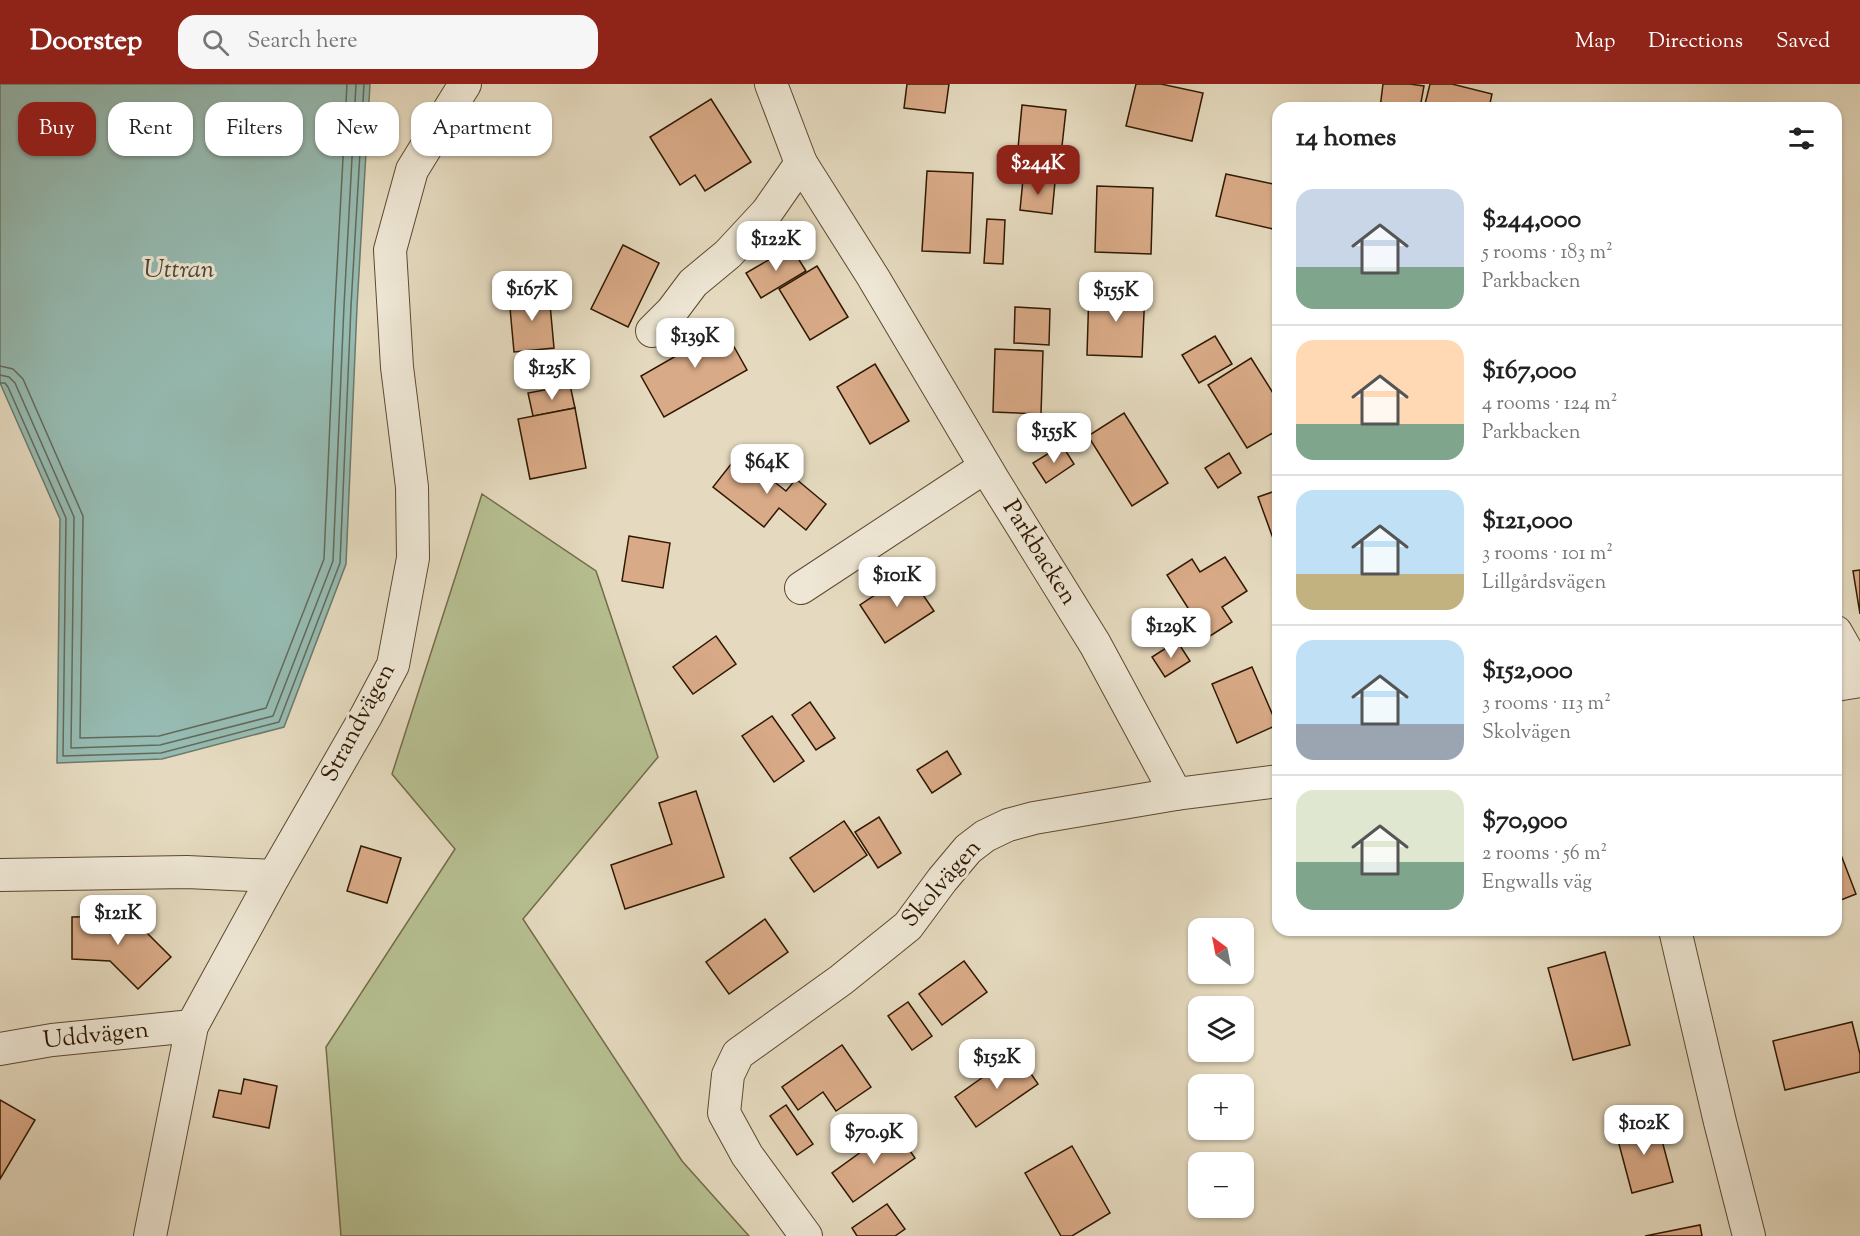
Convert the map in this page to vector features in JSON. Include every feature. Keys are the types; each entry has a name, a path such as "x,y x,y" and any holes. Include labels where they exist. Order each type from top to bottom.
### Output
{"street":[{"name":"Strandvägen","path":"150,1236 192,1026 393,665 413,558 413,546 412,487 397,367 390,250 412,170 465,84"},
{"name":"Parkbacken","path":"771,84 801,163 873,277 985,467 1095,644 1176,794"},
{"path":"652,331 672,311 693,283 728,254 767,212 801,163"},
{"path":"801,588 985,467"},
{"path":"1842,642 1860,674"},
{"path":"1842,684 1860,681"},
{"name":"Skolvägen","path":"806,1236 747,1155 724,1113 728,1075 738,1054 841,980 908,926 942,879 968,849 985,836 1008,825 1034,818 1176,794 1272,782"},
{"path":"0,875 187,872 274,876"},
{"path":"1676,936 1749,1236"},
{"name":"Uddvägen","path":"0,1049 52,1040 192,1026"}],"green space":[{"path":"482,494 596,571 658,757 523,919 682,1161 749,1236 341,1236 326,1047 455,849 392,774"}],"water":[{"name":"Uttran","path":"0,84 370,84 369,102 315,102 315,156 366,156 346,564 284,727 162,759 57,763 60,519 0,383"}],"building":[{"path":"907,84 949,84 945,113 904,108"},
{"path":"1136,84 1161,84 1203,93 1192,141 1126,126"},
{"path":"1383,84 1424,86 1421,102 1381,102"},
{"path":"1430,84 1452,84 1492,94 1490,102 1426,102"},
{"path":"711,99 751,162 705,191 695,175 680,185 650,137"},
{"path":"1022,105 1066,110 1060,164 1017,159"},
{"path":"927,171 973,173 970,253 922,251"},
{"path":"1226,174 1272,184 1272,229 1216,216"},
{"path":"1023,179 1055,182 1052,214 1020,210"},
{"path":"1097,186 1153,188 1151,254 1095,252"},
{"path":"987,219 1005,220 1003,264 984,263"},
{"path":"623,245 659,263 628,327 591,309"},
{"path":"791,247 806,271 761,298 746,273"},
{"path":"817,266 848,317 810,340 779,289"},
{"path":"1089,289 1145,291 1142,357 1087,355"},
{"path":"549,293 554,348 514,352 509,297"},
{"path":"1015,307 1050,309 1049,345 1014,343"},
{"path":"719,320 747,370 664,417 641,376 683,352 678,343"},
{"path":"1215,336 1232,364 1199,383 1182,355"},
{"path":"995,349 1043,351 1041,414 993,412"},
{"path":"1251,358 1272,391 1272,433 1247,448 1208,385"},
{"path":"875,364 909,421 870,444 837,387"},
{"path":"570,385 575,408 533,416 528,393"},
{"path":"575,408 586,468 530,479 518,419"},
{"path":"1124,413 1168,483 1132,506 1088,436"},
{"path":"1062,445 1074,464 1046,483 1033,463"},
{"path":"1229,453 1241,473 1218,488 1205,468"},
{"path":"739,454 786,491 796,479 826,504 806,530 779,508 764,527 713,487"},
{"path":"1272,492 1272,536 1258,497"},
{"path":"629,536 670,543 663,588 622,581"},
{"path":"1225,557 1247,591 1222,607 1232,622 1207,638 1167,575 1192,559 1200,572"},
{"path":"1860,570 1860,614 1853,571"},
{"path":"908,573 934,611 885,643 860,605"},
{"path":"716,636 736,664 693,694 673,667"},
{"path":"1177,641 1190,661 1165,677 1152,657"},
{"path":"1252,667 1272,713 1272,727 1237,743 1212,684"},
{"path":"810,702 835,738 816,750 792,715"},
{"path":"772,716 804,761 774,782 742,736"},
{"path":"947,751 961,774 932,793 917,770"},
{"path":"696,791 724,877 625,909 611,865 672,844 659,803"},
{"path":"879,817 901,853 878,868 855,832"},
{"path":"844,821 867,855 814,892 790,858"},
{"path":"361,846 401,858 387,903 347,891"},
{"path":"1842,857 1856,894 1842,900"},
{"path":"130,916 171,957 138,989 110,961 72,959 72,917"},
{"path":"765,919 788,952 729,994 706,962"},
{"path":"1605,952 1630,1045 1573,1060 1548,968"},
{"path":"964,961 987,992 942,1025 919,994"},
{"path":"908,1002 932,1036 912,1050 888,1016"},
{"path":"1852,1022 1860,1054 1860,1072 1785,1090 1773,1041"},
{"path":"842,1045 871,1087 836,1111 823,1092 798,1110 782,1087"},
{"path":"1017,1053 1038,1084 976,1127 955,1097"},
{"path":"244,1079 277,1086 269,1128 213,1117 219,1090 241,1094"},
{"path":"0,1100 35,1120 0,1179"},
{"path":"786,1105 813,1144 797,1155 770,1116"},
{"path":"1656,1118 1673,1182 1632,1193 1615,1129"},
{"path":"894,1128 915,1158 853,1202 832,1173"},
{"path":"1072,1146 1110,1213 1072,1236 1061,1236 1025,1173"},
{"path":"887,1204 905,1229 895,1236 857,1236 852,1228"},
{"path":"1700,1225 1702,1236 1645,1236"}]}
